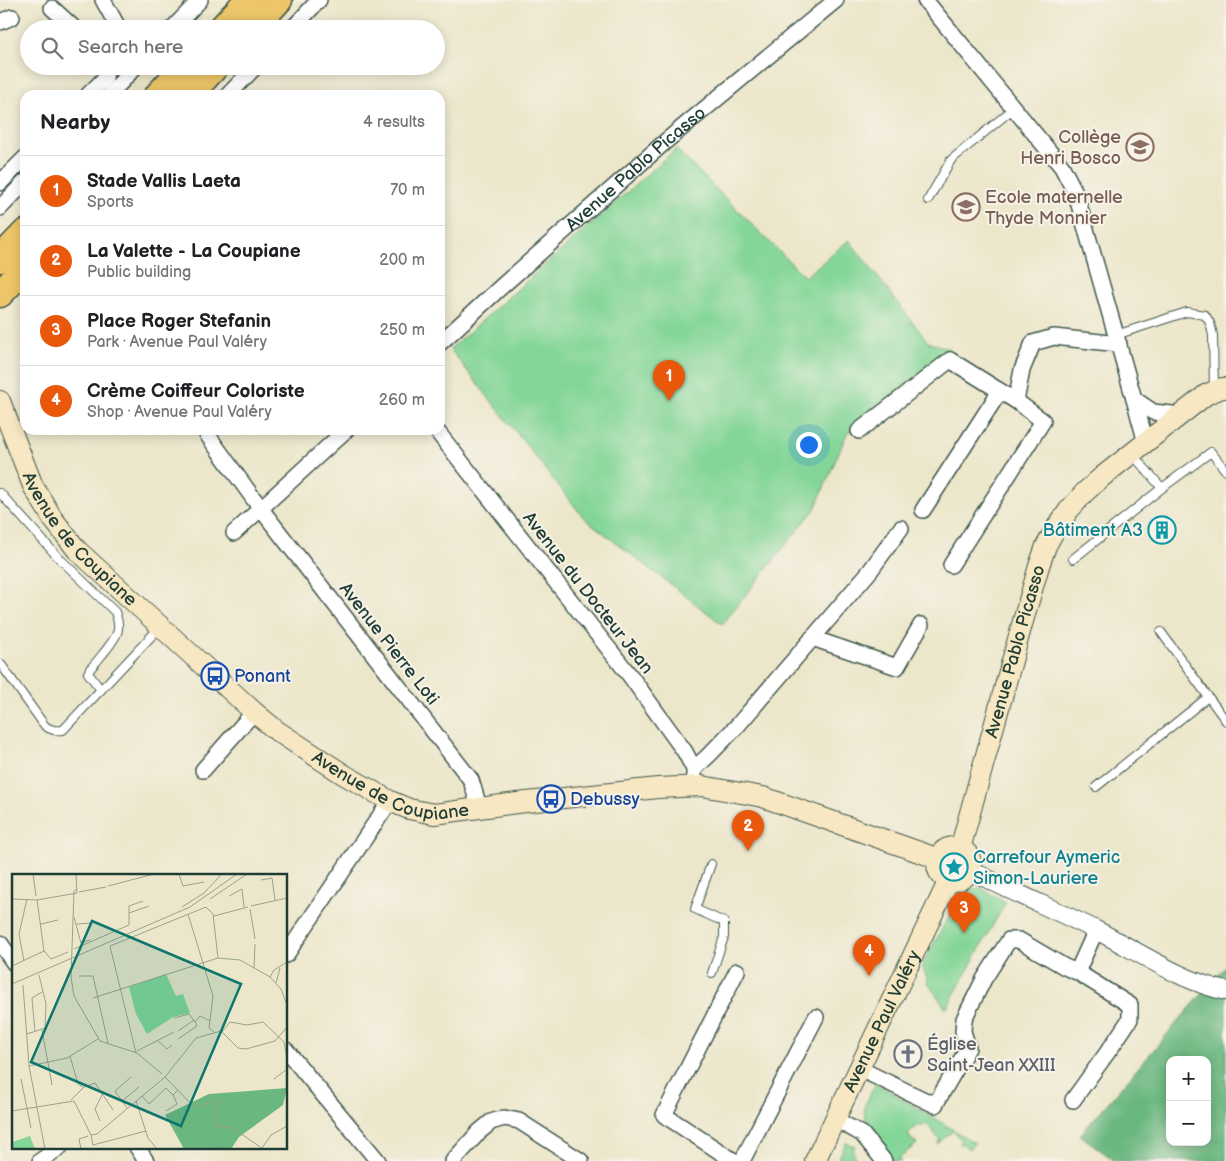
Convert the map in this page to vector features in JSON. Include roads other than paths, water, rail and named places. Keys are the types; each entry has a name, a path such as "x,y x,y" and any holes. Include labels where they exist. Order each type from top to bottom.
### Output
{"highway":[{"path":"229,20 248,0"},
{"path":"260,20 279,0"},
{"path":"163,90 177,75"},
{"path":"194,90 208,75"},
{"path":"0,259 20,238"},
{"path":"0,294 20,273"}],"main road":[{"name":"Avenue Pablo Picasso","path":"960,849 1022,621 1046,546 1056,528 1069,510 1097,481 1207,394 1220,389"},
{"name":"Avenue de Coupiane","path":"0,401 33,486 53,519 77,550 254,712 285,736 343,774 390,801 409,809 434,814 658,788 694,777 728,790 763,797 938,859"},
{"path":"951,848 960,849 970,858 970,870 964,878 954,881 944,878 938,869 938,859 946,850 951,848"},
{"name":"Avenue Paul Valéry","path":"815,1161 949,880"}],"street":[{"path":"103,0 114,20"},
{"path":"181,20 200,0"},
{"path":"300,20 319,0"},
{"name":"Avenue Pablo Picasso","path":"445,338 666,141 836,0"},
{"path":"925,0 1062,167 1072,187 1083,218 1134,399 1139,448"},
{"path":"52,8 65,20"},
{"path":"93,90 106,75"},
{"path":"114,90 128,75"},
{"path":"233,90 247,75"},
{"path":"0,183 20,163"},
{"path":"0,208 20,187"},
{"path":"1016,401 1022,370 1033,342 1054,337 1118,340"},
{"path":"859,431 950,360 1016,401 1044,421 951,565"},
{"path":"923,510 1000,391"},
{"path":"1134,399 1153,412 1181,415"},
{"name":"Avenue Pierre Loti","path":"208,435 261,509 471,780 478,808"},
{"path":"234,533 341,435"},
{"name":"Avenue du Docteur Jean","path":"440,435 631,677 685,752 694,777"},
{"path":"694,777 709,755 738,725 870,571 902,528"},
{"path":"812,638 896,667 921,625"},
{"path":"202,770 254,712"},
{"path":"288,952 390,801"},
{"path":"970,870 1096,930 1163,966 1197,982 1226,991"},
{"path":"1077,972 1096,930"},
{"path":"860,1069 935,1105 968,1048 964,1031 964,1019 984,979 1009,940 1019,940 1077,972 1130,1005 1130,1019 1073,1100"},
{"path":"0,943 12,960"},
{"path":"734,1161 664,1116 736,971"},
{"path":"742,1161 816,1017"},
{"path":"288,1052 378,1161"},
{"path":"453,1161 479,1132 491,1122 504,1118 519,1120 581,1161"},
{"path":"835,1119 862,1134 884,1161"},
{"path":"40,1161 59,1148"},
{"path":"138,1148 146,1161"}],"lane":[{"path":"928,200 951,160 1014,108"},
{"path":"1118,340 1187,312 1205,315 1214,335 1220,389"},
{"path":"1139,448 1162,488"},
{"path":"1073,559 1162,488 1211,452 1226,471"},
{"path":"0,493 57,556 114,612 118,620 116,638 88,673 101,690"},
{"path":"0,663 45,726 51,730 63,730 161,626"},
{"path":"1161,632 1226,721"},
{"path":"1096,787 1208,697"},
{"path":"711,864 695,909 724,922 724,937 712,973"}],"place":[{"name":"Collège Henri Bosco","path":"1140,147"},
{"name":"Ecole maternelle Thyde Monnier","path":"966,207"},
{"name":"Stade Vallis Laeta","path":"669,401"},
{"name":"Bâtiment A3","path":"1162,530"},
{"name":"Ponant","path":"215,676"},
{"name":"Debussy","path":"551,799"},
{"name":"La Valette - La Coupiane","path":"748,851"},
{"name":"Carrefour Aymeric Simon-Lauriere","path":"954,867"},
{"name":"Place Roger Stefanin","path":"964,933"},
{"name":"Crème Coiffeur Coloriste","path":"869,976"},
{"name":"Église Saint-Jean XXIII","path":"908,1054"}]}
